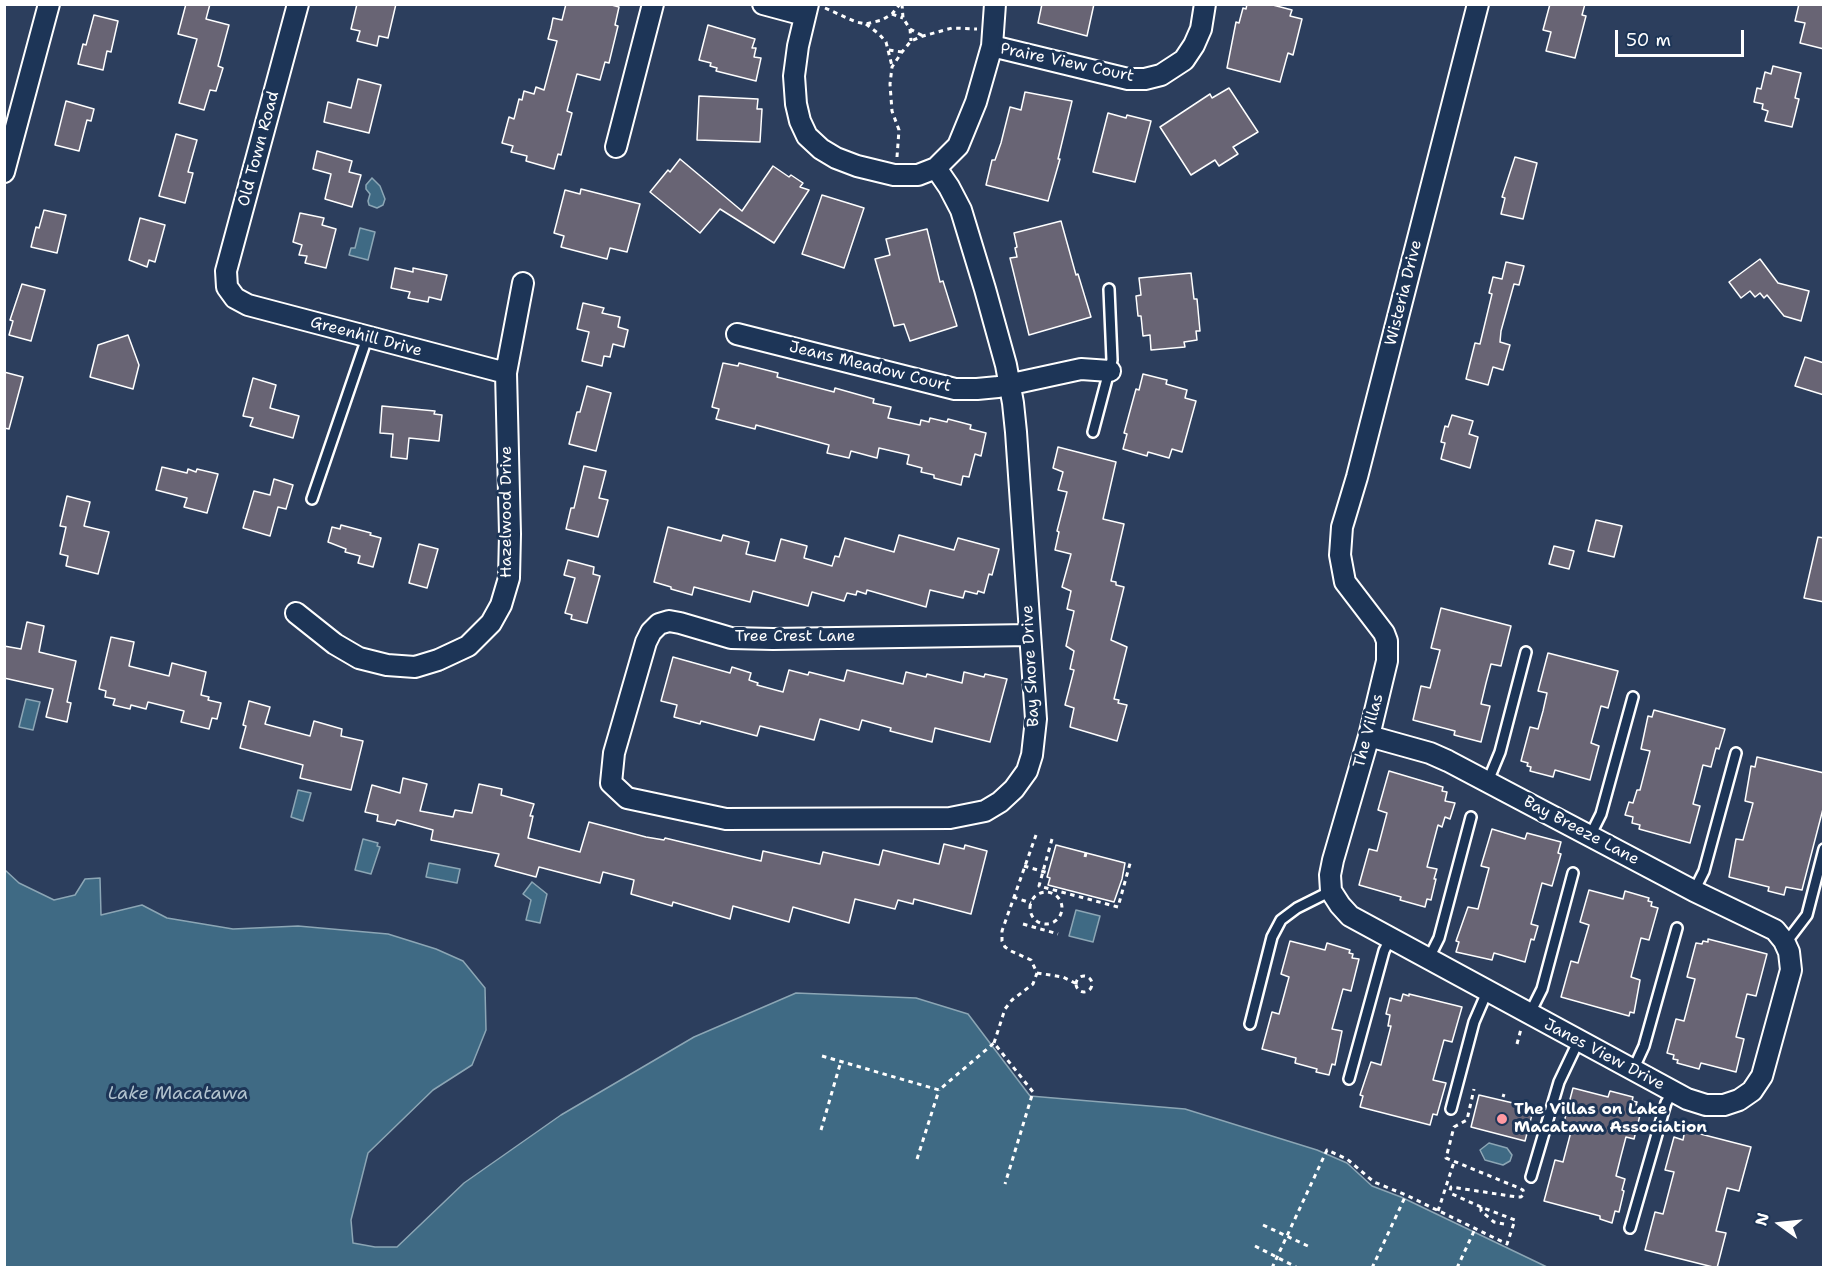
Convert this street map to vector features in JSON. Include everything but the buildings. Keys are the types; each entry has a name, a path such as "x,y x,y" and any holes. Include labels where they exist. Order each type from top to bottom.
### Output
{"street":[{"path":"4,172 49,4"},
{"name":"Old Town Road","path":"230,292 226,282 226,271 298,4"},
{"path":"616,147 653,4"},
{"path":"763,4 810,8 794,76 796,104 807,136 821,149 836,158 894,176 918,175 936,168 958,146 976,102 995,4"},
{"name":"Praire View Court","path":"988,38 1128,79 1145,79 1161,75 1184,60 1201,28 1205,4"},
{"name":"Wisteria Drive","path":"1345,582 1340,555 1342,527 1360,465 1478,4"},
{"name":"Bay Shore Drive","path":"610,783 627,798 726,819 950,818 986,811 1014,789 1027,771 1032,755 1036,719 1016,432 1009,384 986,289 961,210 936,168"},
{"name":"Hazelwood Drive","path":"296,613 335,644 359,658 387,665 415,667 438,660 468,646 491,623 501,605 509,578 506,373 523,283"},
{"name":"Greenhill Drive","path":"230,292 235,298 248,305 506,373"},
{"name":"Jeans Meadow Court","path":"737,334 954,389 977,389 1009,384 1081,369 1110,371"},
{"name":"The Villas","path":"1331,891 1330,875 1333,860 1369,736 1387,661 1387,641 1379,624 1345,582"},
{"name":"Tree Crest Lane","path":"610,783 614,753 646,642 651,632 659,624 669,621 680,622 721,636 762,639 1030,635"},
{"name":"Bay Breeze Lane","path":"1369,736 1430,753 1488,781 1694,891 1775,930 1784,941"},
{"name":"Janes View Drive","path":"1331,891 1350,916 1487,992 1526,1020 1579,1041 1673,1091 1706,1105 1724,1105 1739,1100 1752,1091 1762,1076 1791,970 1789,952 1784,941"}],"lane":[{"path":"1093,432 1110,371 1113,350 1109,289"},
{"path":"312,499 368,338"},
{"path":"1488,781 1500,752 1526,652"},
{"path":"1590,836 1601,814 1633,697"},
{"path":"1694,891 1704,871 1736,753"},
{"path":"1428,960 1438,938 1471,817"},
{"path":"1784,941 1796,931 1807,915 1824,849"},
{"path":"1526,1020 1542,989 1573,873"},
{"path":"1250,1024 1272,937 1281,920 1297,908 1331,891"},
{"path":"1633,1070 1644,1046 1677,928"},
{"path":"1349,1079 1384,951 1390,939"},
{"path":"1451,1109 1474,1022 1487,992"},
{"path":"1531,1177 1559,1082 1579,1041"},
{"path":"1630,1228 1666,1103 1673,1091"}],"path":[{"path":"810,8 831,10 856,22 866,24 882,20 892,14 901,4"},
{"path":"901,4 903,18 910,29 911,42"},
{"path":"892,14 903,18"},
{"path":"866,24 879,34 889,50 892,67 890,95 892,111 899,130 897,164"},
{"path":"892,67 911,42 923,36 952,28 988,38"},
{"path":"910,29 923,36"},
{"path":"889,50 902,52"},
{"path":"917,1159 939,1090 994,1043 1005,1009 1012,1000 1033,984 1037,973 1031,960 1005,947 1002,941 1002,931 1036,835"},
{"path":"1052,839 1039,886 1051,891 1118,907 1131,860"},
{"path":"1085,857 1087,849"},
{"path":"1024,866 1048,873"},
{"path":"1051,891 1059,898 1061,912 1055,921 1042,923 1034,919 1031,914 1031,903 1036,895 1051,891"},
{"path":"1013,897 1031,903"},
{"path":"1041,929 1042,923"},
{"path":"1023,924 1058,934"},
{"path":"1037,973 1063,977 1076,983 1077,988 1082,992 1090,990 1093,985 1090,978 1085,975 1080,976 1076,983"},
{"path":"1517,1044 1526,1020"},
{"path":"994,1043 1033,1092 1005,1184"},
{"path":"822,1056 939,1090"},
{"path":"821,1130 841,1061"},
{"path":"1449,1186 1517,1197 1524,1194 1519,1188 1446,1158 1454,1127 1467,1120 1474,1089"},
{"path":"1272,1268 1327,1150 1347,1159 1374,1182 1507,1244 1516,1222 1513,1219 1452,1194 1449,1186"},
{"path":"1438,1211 1449,1186 1454,1162"},
{"path":"1372,1268 1406,1195"},
{"path":"1481,1207 1481,1211 1494,1222 1504,1224"},
{"path":"1263,1225 1310,1247"},
{"path":"1457,1268 1475,1229"},
{"path":"1255,1246 1298,1268"}],"water":[{"path":"372,178 380,186 385,199 383,205 377,208 369,205 370,194 366,189 366,185"},
{"path":"360,228 375,232 368,260 349,255 351,248 355,248"},
{"path":"26,699 40,702 33,730 19,727"},
{"path":"298,790 311,793 303,821 291,817"},
{"path":"363,839 378,843 377,846 380,847 371,874 355,870"},
{"path":"429,863 460,869 457,883 426,877"},
{"name":"Lake Macatawa","path":"5,870 19,883 54,900 75,895 85,879 100,878 101,915 142,905 167,918 233,929 298,926 388,934 436,949 463,961 485,988 486,1030 472,1065 433,1090 368,1153 351,1220 353,1243 375,1247 397,1247 464,1183 561,1115 694,1037 796,993 916,998 968,1014 1030,1096 1185,1109 1317,1150 1347,1163 1372,1186 1401,1197 1547,1267 5,1267"},
{"path":"532,882 547,894 540,923 526,920 531,900 523,894"},
{"path":"1076,910 1100,916 1093,942 1069,936"},
{"path":"1489,1143 1507,1148 1512,1155 1510,1161 1503,1165 1485,1160 1480,1150"}],"place":[{"name":"The Villas on Lake Macatawa Association","path":"1502,1119"}]}
